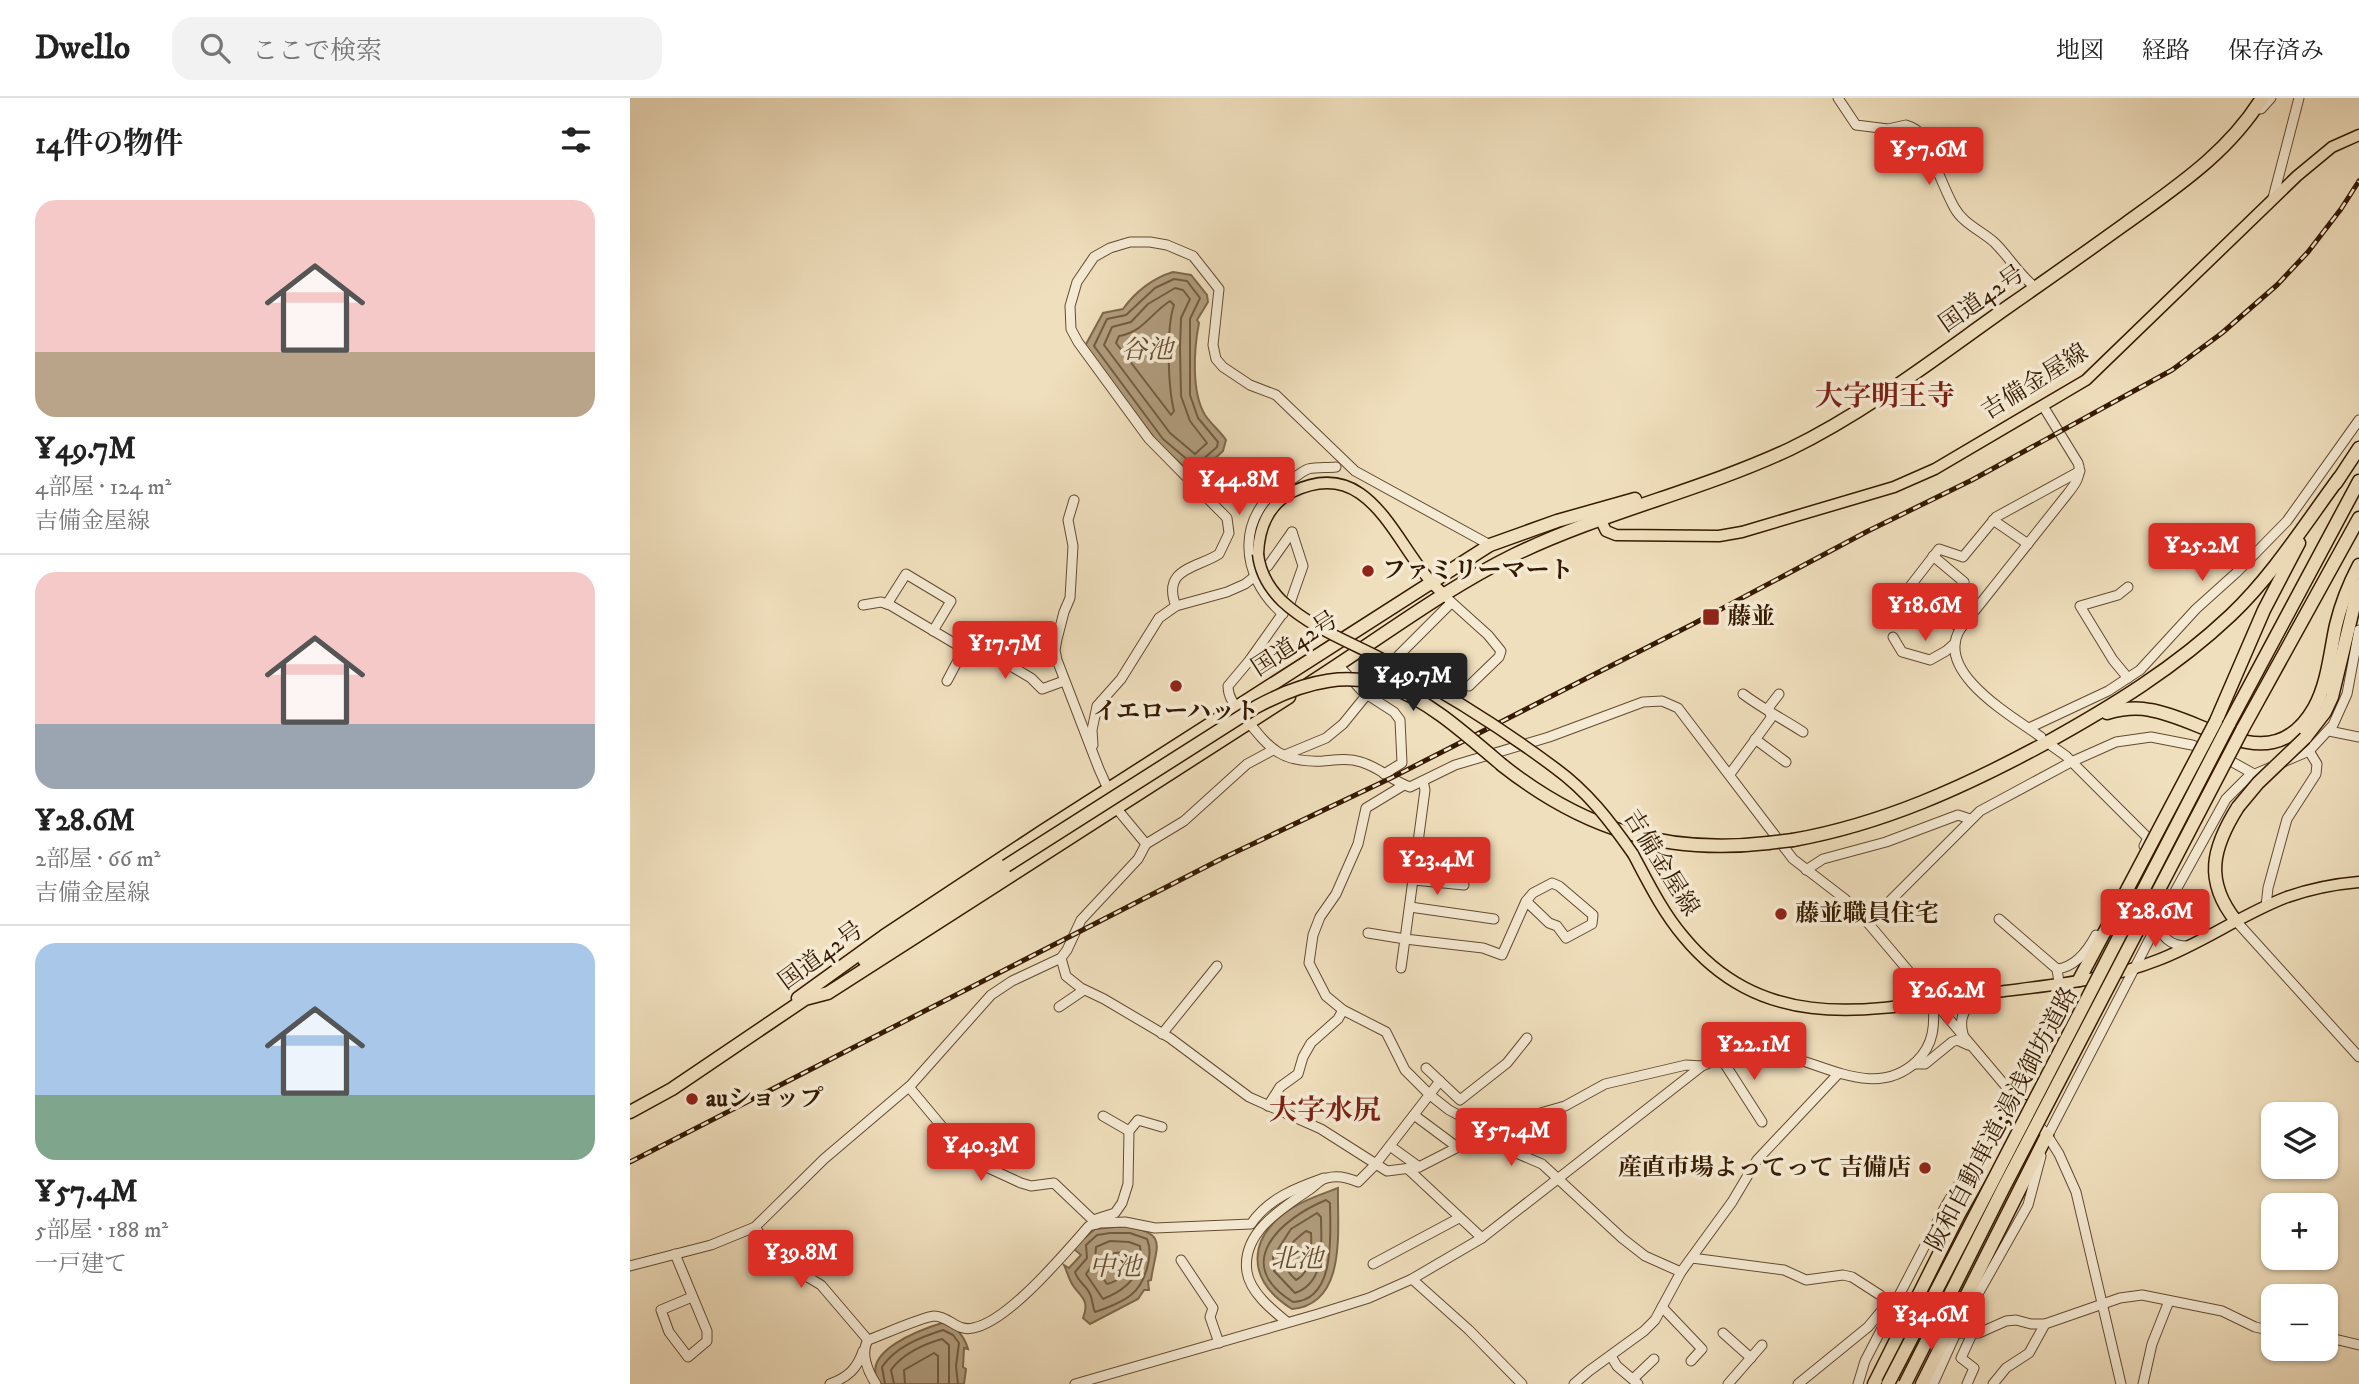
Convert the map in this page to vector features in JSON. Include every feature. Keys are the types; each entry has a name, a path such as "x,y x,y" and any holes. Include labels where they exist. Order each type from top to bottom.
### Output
{"highway":[{"name":"国道42号","path":"743,1042 812,987 884,936 1490,545 1524,532 1693,487 1738,471 1791,448 1854,412 2036,288 2206,164 2227,145 2258,104"},
{"path":"805,999 1006,866 1256,707 1284,692 1321,682 1356,680 1403,691 1442,714 1538,793 1612,829 1654,840 1736,847 1793,840 1854,826 1938,797 1994,770 2138,690 2198,644 2232,614 2280,558 2359,448"},
{"path":"2079,980 2216,721 2277,584 2339,478"},
{"name":"阪和自動車道;湯浅御坊道路","path":"1888,1384 2229,724 2359,481"},
{"name":"国道42号","path":"630,1112 672,1088 805,999 828,993 1338,665 1448,599 1513,556 1598,514"},
{"name":"阪和自動車道;湯浅御坊道路","path":"1905,1384 2009,1177 2242,730 2359,518"},
{"path":"2088,719 2118,710 2150,709 2238,742 2270,741 2290,734 2300,727 2316,704 2328,665 2336,622 2359,565"},
{"path":"2236,921 2221,899 2215,879 2221,839 2238,807 2258,783 2307,745 2325,712 2332,697 2359,585"},
{"path":"1874,1384 1959,1214 2021,1104"},
{"path":"1922,1384 2047,1135"}],"main road":[{"name":"吉備金屋線","path":"1598,514 1606,531 1616,535 1718,537 1894,487 1934,468 2086,380 2297,176 2332,147 2359,135"},
{"name":"吉備金屋線","path":"1325,484 1293,492 1276,504 1261,529 1258,554 1267,583 1277,596 1291,609 1429,686 1543,759 1593,800 1633,854 1662,907 1684,937 1721,972 1756,992 1794,1006 1833,1011 1874,1010 2079,980 2134,969 2189,946 2266,906 2309,891 2357,879"},
{"path":"1325,484 1346,486 1377,507 1430,584 1448,599"}],"street":[{"path":"1838,98 1856,125 1888,129 1906,125 1923,134 1929,144 1937,172 1960,216 1992,240 2015,269 2036,288"},
{"path":"2258,104 2261,110 2271,98"},
{"path":"2273,201 2299,98"},
{"path":"1176,606 1173,589 1178,575 1189,566 1219,554 1228,539 1229,525 1223,512 1149,439 1078,342 1070,320 1071,299 1080,276 1094,257 1119,244 1139,241 1167,245 1193,256 1219,289 1213,345 1219,363 1250,385 1276,395 1338,462 1490,545"},
{"path":"1893,637 1902,652 1930,660 1946,652 1955,643 1961,628 2065,497 2080,471 2078,463 2043,406"},
{"path":"2029,728 2108,691 2154,657 2196,609 2271,539 2295,512 2359,420"},
{"path":"1325,484 1338,462"},
{"path":"1283,614 1266,598 1254,578 1248,555 1253,522 1265,500 1278,487 1307,470 1338,462"},
{"path":"1961,628 1939,615 1908,589 1933,556 1939,549 1963,557 1993,520 2003,512 2080,471"},
{"path":"1074,500 1068,520 1073,546 1070,598 1055,650 1064,681 1108,790 1117,808 1146,844"},
{"path":"1993,520 2028,544"},
{"path":"1094,755 1092,730 1101,700 1127,671 1153,625 1176,606 1227,593 1254,578 1268,566 1292,532 1303,566 1296,581 1293,599 1228,686 1229,698 1236,707 1273,750 1284,756 1312,761 1349,759 1371,766 1404,785 1415,786 1455,765 1549,737 1643,702 1653,700 1672,704 1684,714 1785,850 1805,870 1845,898 1868,923 2047,1135 2076,1192 2121,1384"},
{"path":"1933,556 1964,582 1939,615"},
{"path":"887,604 906,574 951,601 933,631"},
{"path":"2128,587 2109,598 2080,606 2113,660 2128,678"},
{"path":"1284,756 1326,738 1348,718 1448,599 1488,635 1501,651 1499,657 1469,686"},
{"path":"863,605 881,602 887,604 964,649"},
{"path":"1933,1384 1956,1333 2028,1205 2047,1135 2226,799 2238,785 2254,774 2280,765 2329,731 2347,694 2359,630"},
{"path":"947,681 964,649 975,639 984,643 999,659 1031,678 1042,689 1064,681"},
{"path":"1955,643 1959,665 1971,684 2041,737"},
{"path":"1338,665 1367,695 1394,712 1400,720 1402,762 1384,774"},
{"path":"1744,694 1803,732"},
{"path":"1730,774 1771,718 1769,707 1779,694"},
{"path":"2329,731 2359,737"},
{"path":"1868,923 1970,820 1992,804 2071,762 2116,742 2151,737 2206,749 2254,774"},
{"path":"1755,739 1786,762"},
{"path":"2266,906 2268,888 2287,819 2316,774 2316,764 2307,745"},
{"path":"2052,746 2148,838 2091,944 2071,965 2057,969"},
{"path":"630,1266 711,1245 755,1227 824,1159 909,1087 990,995 1061,958 1081,919 1138,859 1146,844 1184,821 1247,764 1273,750"},
{"path":"1401,968 1425,790 1423,781"},
{"path":"1404,785 1366,808 1358,844 1336,894 1320,917 1313,934 1309,963 1314,976 1326,996 1343,1010 1387,1032 1405,1070 1430,1095 1500,1146 1542,1164 1645,1256 1681,1272"},
{"path":"1805,870 1824,859 1886,842 1958,815 1970,820"},
{"path":"1413,880 1464,885"},
{"path":"1367,933 1483,948 1502,955 1526,901 1533,893 1552,883 1593,915 1592,924 1566,938 1557,926 1549,923 1526,901"},
{"path":"1410,908 1494,919"},
{"path":"2161,917 2161,930 2166,939 2181,946 2189,946"},
{"path":"1999,919 2057,969 2059,983"},
{"path":"2236,921 2359,1057"},
{"path":"1061,958 1066,976 1084,990 1162,1034 1249,1097 1321,1129 1387,1171 1419,1167 1505,1123 1565,1106 1605,1084 1686,1065 1702,1066"},
{"path":"1162,1034 1217,967"},
{"path":"1059,1007 1084,990"},
{"path":"1964,1037 1961,1020 1969,1003 1995,992"},
{"path":"1075,1384 1368,1298 1412,1279 1482,1238 1702,1066 1721,1058 1746,1053 1769,1053 1800,1059 1838,1074 1863,1079 1888,1077 1903,1072 1914,1064 1932,1038 1933,1002"},
{"path":"1268,1107 1280,1087 1298,1074 1311,1043 1338,1019 1343,1010"},
{"path":"1426,1068 1460,1100 1507,1063 1527,1038"},
{"path":"1914,1064 1925,1064 1952,1042 1964,1042 1975,1049"},
{"path":"1721,1058 1762,1122"},
{"path":"1564,1384 1573,1384 1656,1320 1681,1272 1732,1202 1757,1160 1838,1074"},
{"path":"909,1087 969,1159 1031,1186 1054,1183 1095,1222 1125,1222 1155,1228 1251,1224 1259,1212 1294,1188 1324,1178 1350,1178 1358,1182 1375,1165 1440,1081"},
{"path":"1858,1384 1865,1361 1890,1305 1958,1184 1994,1133 2003,1128 2021,1104"},
{"path":"1414,1115 1457,1147"},
{"path":"1103,1116 1129,1131"},
{"path":"830,1384 843,1379 854,1370 868,1340 930,1317 943,1318 959,1328 973,1329 992,1321 1016,1303 1089,1226 1115,1213 1122,1203 1128,1184 1129,1131 1138,1120 1162,1127"},
{"path":"1390,1146 1419,1167"},
{"path":"1408,1169 1482,1238"},
{"path":"1287,1322 1260,1296 1250,1281 1247,1258 1254,1240 1268,1220 1324,1178"},
{"path":"1373,1264 1460,1218"},
{"path":"755,1227 776,1258 821,1285 868,1340"},
{"path":"675,1254 708,1337 705,1343 688,1357 669,1332 662,1310 692,1297"},
{"path":"1692,1258 1784,1270 1806,1280 1843,1275 1852,1277 1880,1295 1890,1305"},
{"path":"1181,1260 1213,1308 1210,1317 1219,1343"},
{"path":"1412,1279 1469,1330 1522,1384"},
{"path":"1956,1333 1972,1334 2006,1321 2045,1324 2102,1304 2142,1295 2222,1311 2261,1328"},
{"path":"2143,1384 2151,1344 2169,1301"},
{"path":"1798,1384 1868,1327 1890,1305"},
{"path":"1662,1307 1702,1349 1691,1361"},
{"path":"1993,1384 2006,1368 2029,1353 2045,1324"},
{"path":"1723,1333 1751,1358"},
{"path":"1967,1384 1974,1368 1961,1358 1972,1334"},
{"path":"2338,1340 2359,1345"},
{"path":"1728,1384 1762,1345"},
{"path":"863,1351 876,1384"},
{"path":"1611,1356 1617,1366 1635,1381 1654,1359"}],"water":[{"name":"谷池","path":"1173,272 1191,275 1207,295 1208,302 1197,320 1197,394 1205,415 1226,440 1223,451 1195,477 1158,443 1085,346 1103,313 1123,309 1145,286"},
{"name":"北池","path":"1338,1188 1338,1243 1331,1279 1323,1294 1310,1304 1292,1309 1266,1285 1258,1259 1260,1245 1266,1232 1292,1208"},
{"name":"中池","path":"1126,1226 1140,1229 1154,1237 1157,1250 1151,1280 1148,1281 1149,1290 1144,1290 1138,1299 1090,1324 1083,1318 1085,1302 1071,1282 1064,1265 1069,1268 1081,1255 1073,1248 1095,1229"},
{"path":"945,1322 960,1333 968,1349 964,1348 964,1384 880,1384 875,1372 877,1362 884,1352 908,1336"}],"railway":[{"path":"630,1162 1223,858 1391,778 1693,624 1868,531 1972,480 2172,370 2222,333 2277,285 2308,252 2359,181"}],"place":[{"name":"ファミリーマート","path":"1368,571"},
{"name":"藤並","path":"1711,617"},
{"name":"イエローハット","path":"1176,686"},
{"name":"藤並職員住宅","path":"1781,914"},
{"name":"auショップ","path":"692,1099"},
{"name":"産直市場よってって 吉備店","path":"1925,1168"}],"district":[{"name":"大字明王寺","path":"1885,396"},
{"name":"大字水尻","path":"1325,1110"}]}
